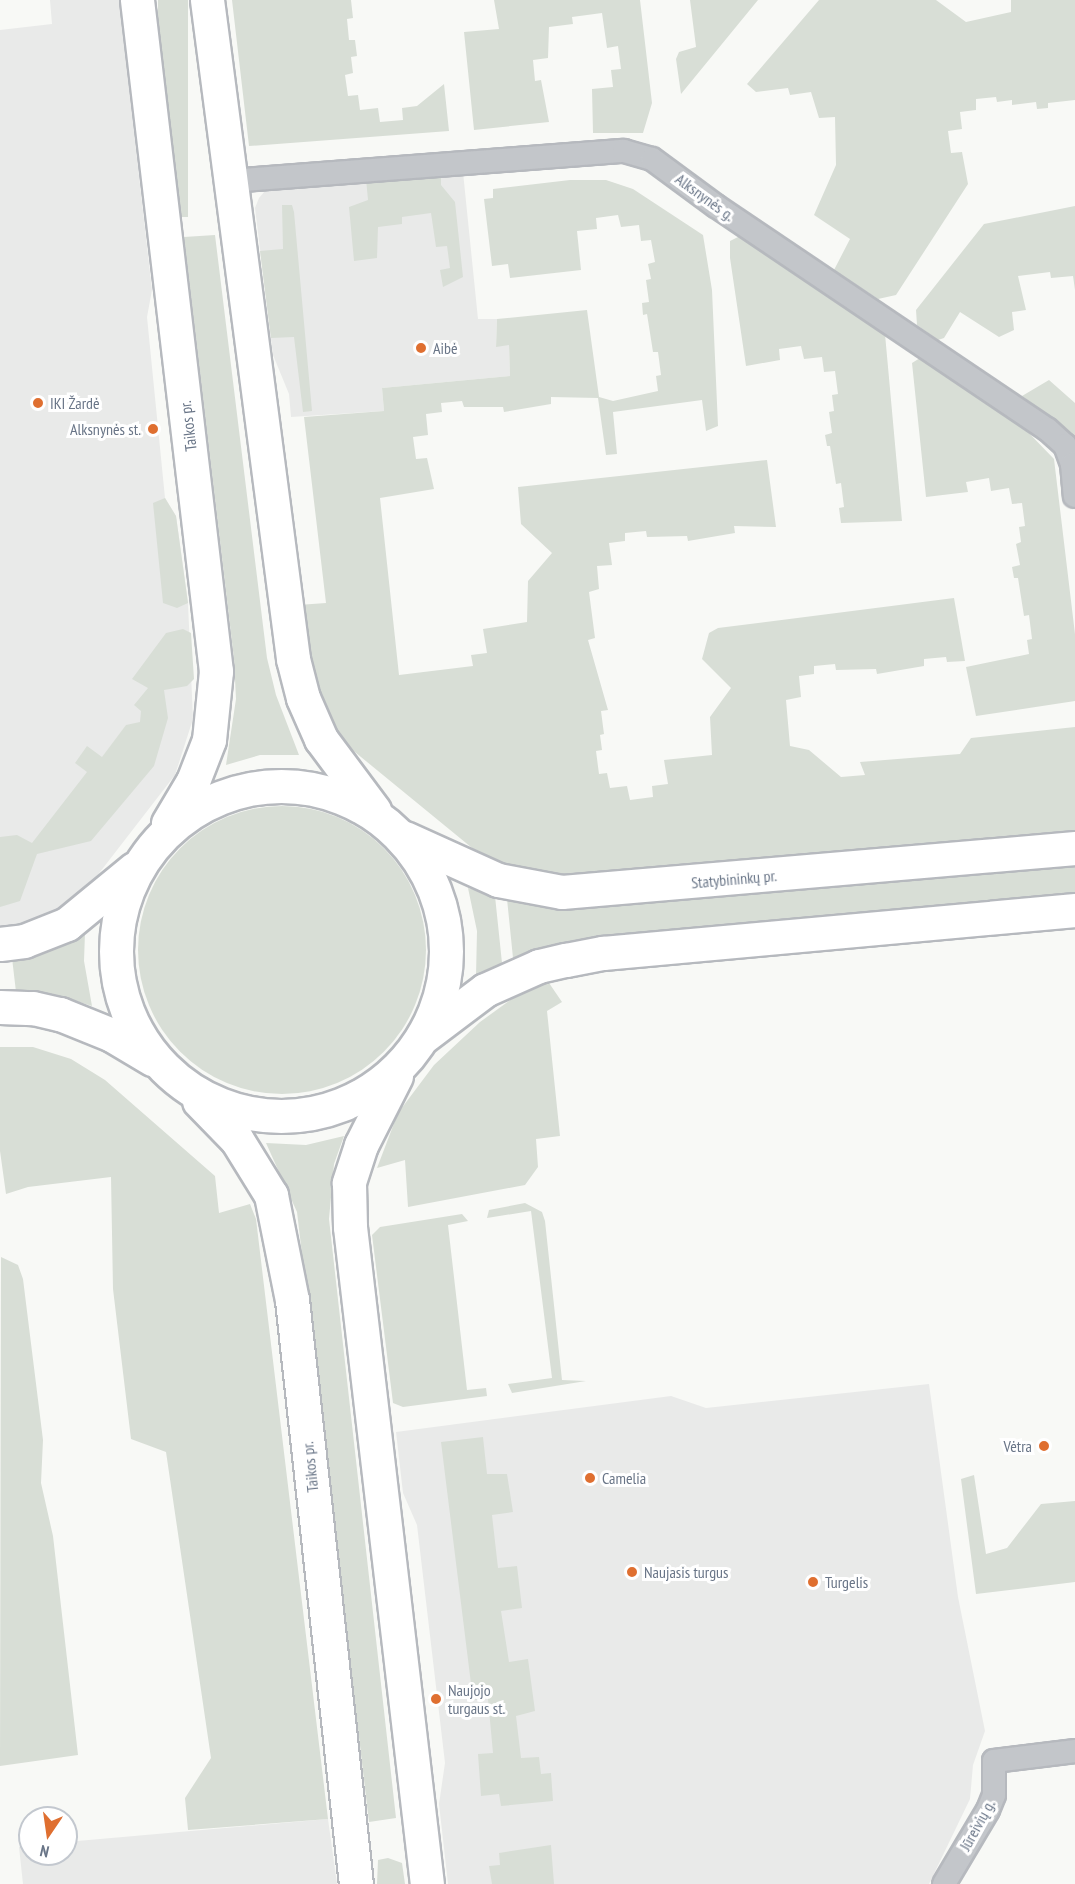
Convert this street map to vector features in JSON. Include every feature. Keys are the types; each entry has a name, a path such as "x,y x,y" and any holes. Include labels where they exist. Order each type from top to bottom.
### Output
{"main road":[{"name":"Taikos pr.","path":"137,0 216,671 209,740 193,782 149,852"},
{"path":"207,0 293,659 303,698 321,739 378,816 402,837 435,889 445,929 445,980 413,1050 373,1114 349,1183 350,1227 427,1884"},
{"path":"0,944 24,941 67,924 206,803 263,786 324,790 378,816"},
{"name":"Statybininkų pr.","path":"402,837 498,880 562,892 1075,848"},
{"path":"149,852 118,921 118,982 136,1029 170,1073"},
{"path":"0,1007 60,1014 112,1035 170,1073 234,1109 295,1116 326,1110 354,1099 485,990 539,966 615,952 1075,910"},
{"name":"Taikos pr.","path":"170,1073 237,1140 272,1195 292,1300 356,1884"}],"street":[{"name":"Alksnynės g.","path":"230,181 624,151 652,159 716,207 1047,429 1065,445 1072,464 1075,496"},
{"name":"Jūreivių g.","path":"944,1884 994,1795 994,1761 1075,1751"}],"shaded area":[{"path":"50,0 119,0 152,290 147,317 165,498 176,516 188,603 193,719 175,775 90,885 65,906 36,920 0,929 0,30 52,24"},
{"path":"158,0 188,0 188,217 158,217"},
{"path":"232,0 351,0 353,18 347,19 349,40 355,40 357,56 351,57 353,73 345,75 348,96 358,95 360,110 378,108 380,122 403,120 402,108 417,106 444,84 449,131 249,146"},
{"path":"494,0 640,0 652,103 643,133 593,133 592,89 613,87 611,70 621,69 618,46 607,48 602,13 572,17 573,24 549,27 548,58 533,60 535,81 541,80 549,122 474,130 464,32 499,29"},
{"path":"690,0 758,0 681,94 676,59 679,52 696,47"},
{"path":"819,0 936,0 966,22 1011,12 1011,0 1075,0 1075,100 1048,103 1048,108 1037,109 1036,102 1012,105 1012,100 997,102 996,97 976,99 976,110 960,112 962,129 948,131 951,153 962,152 968,184 896,295 878,299 834,270 850,239 814,215 836,165 835,117 819,118 811,92 790,95 788,88 756,92 747,84"},
{"path":"463,172 478,319 497,319 496,346 509,344 510,376 382,388 384,411 291,417 289,394 273,355 255,208 259,198 265,191 282,185"},
{"path":"441,174 441,185 455,202 463,277 443,287 440,270 450,268 447,246 436,247 431,213 402,217 402,224 378,227 377,258 354,261 349,207 368,200 366,179"},
{"path":"570,180 606,180 633,189 703,235 712,290 718,426 706,431 702,400 613,412 617,454 606,455 598,398 551,397 551,404 504,412 503,407 464,407 462,401 441,403 442,412 426,414 428,435 413,437 416,459 427,458 434,489 380,498 399,675 473,666 471,655 487,653 483,629 527,622 528,581 552,553 521,524 518,487 767,460 776,527 734,526 735,533 688,541 687,536 647,537 646,531 625,533 625,541 609,543 612,565 597,566 599,589 589,592 595,638 588,640 608,710 601,711 604,734 600,735 602,750 596,751 599,774 607,773 610,788 627,786 630,800 653,797 652,786 668,784 664,760 712,755 710,717 731,688 702,659 709,633 718,628 954,598 965,661 947,662 946,657 924,659 924,666 877,674 876,669 836,670 835,664 814,666 814,674 799,676 801,697 786,700 790,746 809,750 841,777 865,775 860,762 960,754 971,738 1075,727 1075,830 570,877 513,867 477,852 350,748 325,715 307,656 298,605 326,603 304,417 384,411 382,388 510,376 509,345 496,347 497,319 587,310 599,397 613,401 658,391 656,376 661,375 658,352 653,352 647,314 643,315 642,303 649,302 646,280 651,279 648,264 655,262 651,240 641,241 639,225 621,227 618,215 596,218 597,229 577,231 581,270 510,278 508,264 492,266 484,199 493,198 493,189"},
{"path":"282,205 292,205 294,212 312,411 303,412 294,337 271,338 260,251 283,249"},
{"path":"1075,206 1075,290 1073,276 1051,278 1050,272 1018,276 1026,310 1012,312 1014,330 999,337 960,312 944,338 938,340 917,325 916,310 984,224"},
{"path":"215,235 267,658 276,695 299,755 260,755 226,765 236,699 234,659 184,237"},
{"path":"740,236 885,334 902,521 841,523 839,508 844,507 841,483 836,484 830,446 827,446 825,435 832,433 829,412 834,411 832,395 838,394 835,371 824,372 822,357 804,359 801,346 779,349 780,360 746,366 730,258 730,241"},
{"path":"920,358 1024,428 1054,459 1075,634 1075,701 976,716 966,667 1029,654 1027,640 1032,639 1029,615 1024,616 1018,578 1014,578 1012,567 1020,565 1016,544 1021,542 1019,527 1025,526 1022,503 1012,504 1009,488 991,491 989,478 966,482 968,492 926,497 912,363"},
{"path":"1049,380 1075,403 1075,443 1067,429 1022,396"},
{"path":"165,498 176,516 188,603 177,608 163,603 153,503"},
{"path":"183,629 191,633 194,679 187,686 164,690 168,718 154,766 91,841 37,854 20,901 0,907 0,837 17,835 32,843 87,772 75,763 87,746 102,757 126,725 140,722 141,711 134,705 148,688 132,679 166,633"},
{"path":"282,806 310,809 337,817 350,823 384,848 409,882 415,895 423,922 426,950 423,978 415,1005 409,1018 384,1052 350,1077 337,1083 310,1091 282,1094 254,1091 227,1083 214,1077 180,1052 155,1018 149,1005 141,978 138,950 141,922 149,895 155,882 180,848 214,823 227,817 254,809"},
{"path":"1075,862 1075,894 574,940 513,958 507,899 573,909"},
{"path":"468,888 495,896 502,963 476,976 477,931"},
{"path":"85,933 84,961 92,1006 54,994 16,992 12,958 59,948"},
{"path":"547,980 562,1002 547,1011 560,1136 536,1139 538,1167 525,1185 408,1207 405,1160 377,1168 398,1113 434,1065 480,1022 524,990"},
{"path":"0,1047 33,1047 71,1059 105,1080 215,1176 219,1213 250,1204 256,1219 328,1819 188,1830 185,1798 211,1758 166,1452 131,1439 113,1289 111,1177 28,1187 6,1194 0,1151"},
{"path":"344,1136 334,1164 329,1219 396,1818 369,1822 297,1212 266,1143 306,1145"},
{"path":"525,1203 542,1212 545,1221 562,1380 586,1381 512,1393 508,1384 552,1378 531,1211 487,1218 489,1210"},
{"path":"462,1214 468,1221 448,1225 467,1390 486,1388 487,1396 403,1407 393,1403 372,1235 380,1227"},
{"path":"1,1257 18,1265 23,1279 43,1440 41,1483 53,1536 78,1755 0,1766"},
{"path":"929,1384 958,1597 985,1731 973,1765 970,1799 929,1884 448,1884 439,1804 445,1763 417,1525 403,1493 396,1432 671,1396 706,1408"},
{"path":"483,1437 487,1474 507,1474 513,1512 492,1515 498,1568 517,1566 522,1608 501,1611 509,1662 528,1659 535,1711 516,1716 521,1758 539,1757 541,1774 551,1773 553,1801 501,1806 499,1794 481,1796 478,1754 493,1753 488,1699 473,1700 441,1442"},
{"path":"974,1475 986,1554 1007,1548 1041,1504 1075,1501 1075,1582 976,1594 961,1479"},
{"path":"328,1819 337,1884 23,1884 21,1866 78,1866 78,1841"},
{"path":"551,1845 554,1884 492,1884 489,1866 500,1865 499,1853"},
{"path":"388,1858 402,1863 405,1884 377,1884 378,1860"}],"place":[{"name":"Aibė","path":"421,348"},
{"name":"IKI Žardė","path":"38,403"},
{"name":"Alksnynės st.","path":"153,429"},
{"name":"Vėtra","path":"1044,1446"},
{"name":"Camelia","path":"590,1478"},
{"name":"Naujasis turgus","path":"632,1572"},
{"name":"Turgelis","path":"813,1582"},
{"name":"Naujojo turgaus st.","path":"436,1699"}]}
